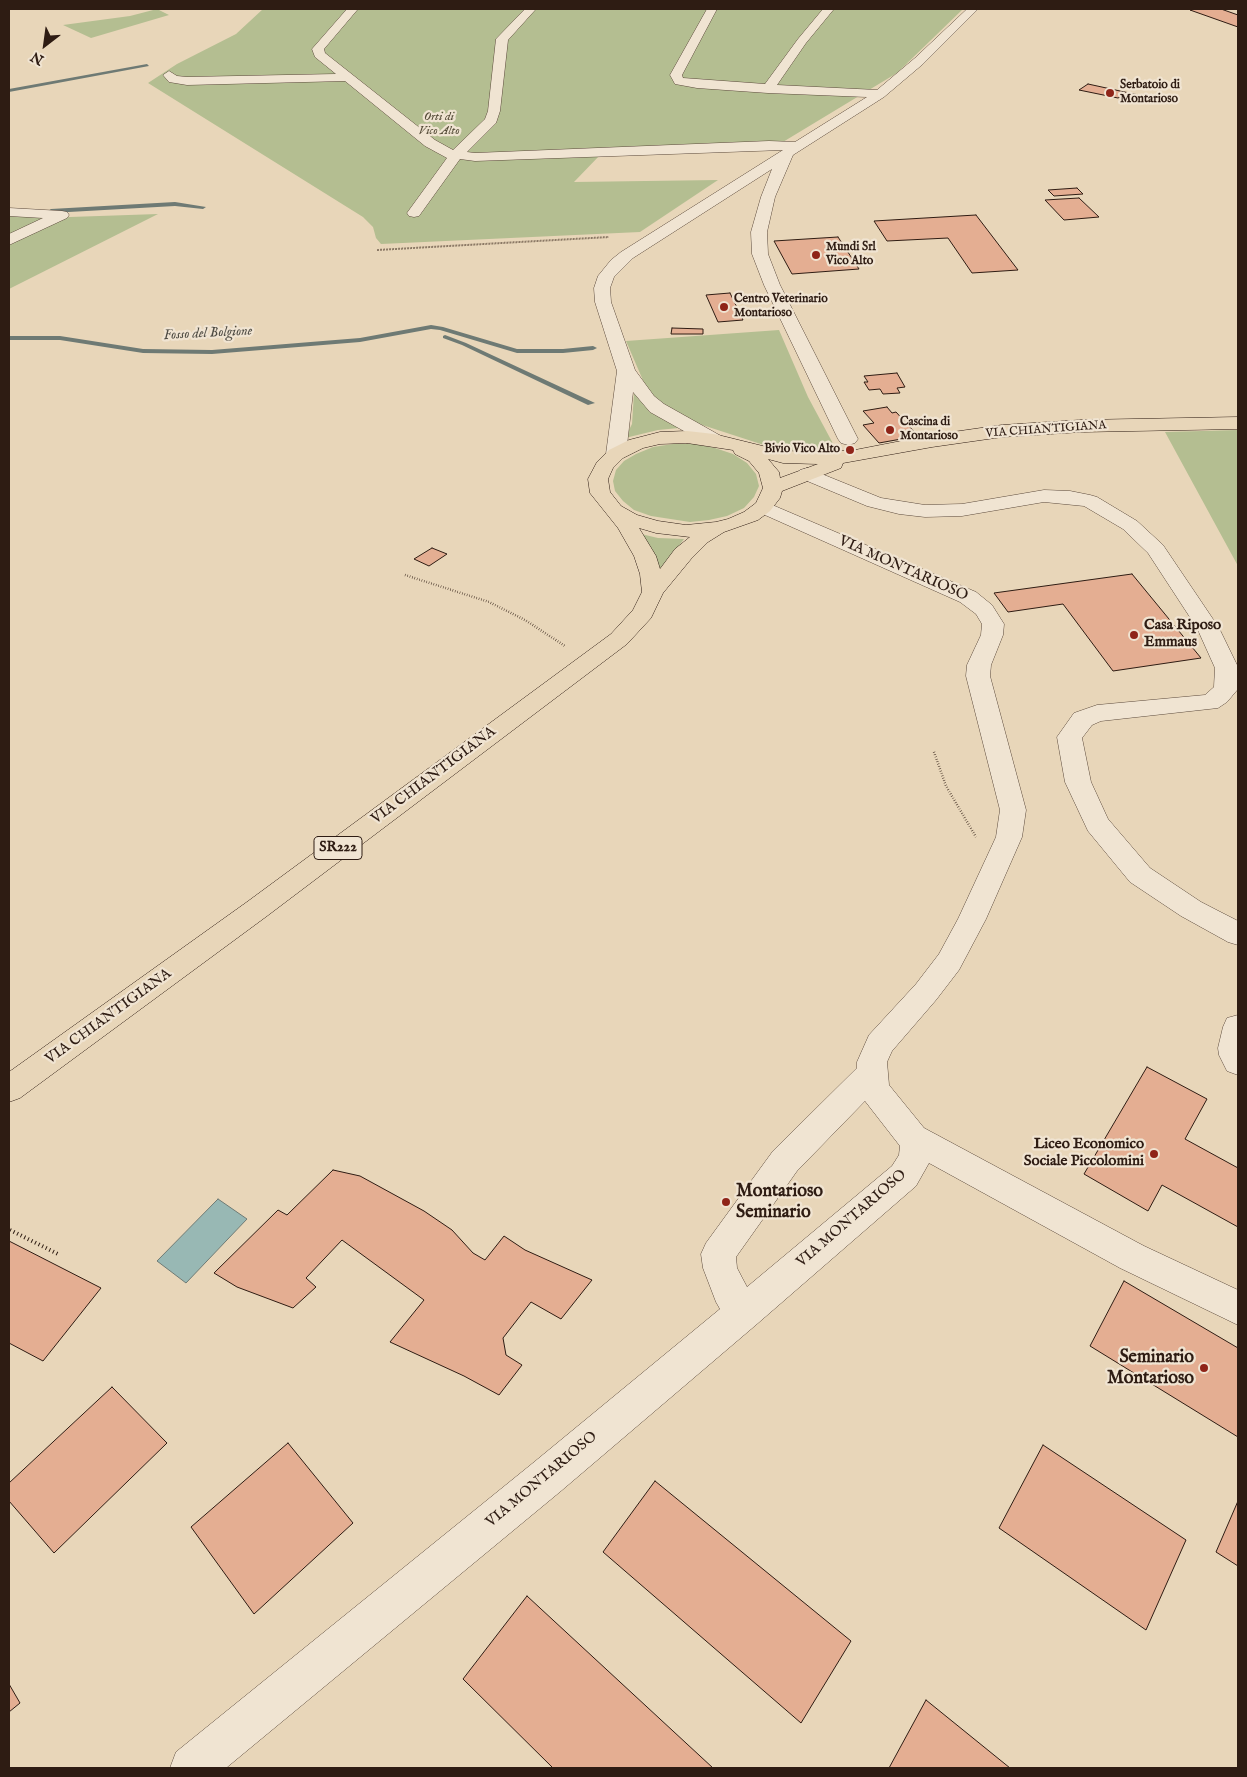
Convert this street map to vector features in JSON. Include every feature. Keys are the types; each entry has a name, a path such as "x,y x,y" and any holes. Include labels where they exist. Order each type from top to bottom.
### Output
{"main road":[{"name":"VIA CHIANTIGIANA","path":"653,592 651,574 638,542 600,493 598,479 604,466 616,454 636,444 660,438 687,437 714,440 766,454 797,458 851,448 932,441 1015,430 1081,426 1238,423"},
{"name":"VIA CHIANTIGIANA","path":"734,446 756,457 769,472 773,488 808,474 851,448"},
{"path":"763,507 770,498 773,488"},
{"name":"VIA CHIANTIGIANA","path":"610,506 630,519 656,527 686,531 717,528 751,516 763,507"},
{"name":"VIA CHIANTIGIANA","path":"9,1089 257,909 619,639 643,613 653,592 690,546 717,528"}],"street":[{"path":"353,9 318,48 319,54 430,143 443,152 455,156 634,152 769,145 793,149"},
{"path":"414,213 455,156 491,120 494,111 502,39 531,9"},
{"path":"712,9 676,75 677,79 690,84 880,94"},
{"path":"768,89 802,41 829,9"},
{"path":"752,199 793,149 880,94 919,61 972,9"},
{"path":"169,75 173,79 187,81 348,77"},
{"path":"714,440 682,424 657,408 648,400 626,371 605,310 602,288 606,276 617,263 713,200 752,199 793,149"},
{"path":"752,199 763,262 851,448"},
{"path":"9,212 62,215 9,240"},
{"path":"616,454 626,371"},
{"path":"808,474 874,502 924,511 962,510 1044,496 1070,497 1090,501 1130,525 1156,550 1208,628 1228,668 1226,689 1219,697 1210,702 1097,713 1083,720 1070,737 1078,782 1096,824 1140,875 1191,909 1238,934"},
{"name":"VIA MONTARIOSO","path":"763,507 962,594 978,604 991,619 992,635 979,665 978,676 1014,810 1009,837 972,919 949,962 926,992 880,1044 873,1056 871,1074"},
{"path":"1238,1027 1233,1048 1238,1062"},
{"path":"871,1074 873,1085 879,1098 906,1126 913,1138 1132,1257 1238,1308"},
{"path":"744,1312 728,1290 720,1268 718,1254 784,1161 871,1074"},
{"name":"VIA MONTARIOSO","path":"192,1768 547,1477 904,1176 916,1159 917,1148 913,1138"}],"path":[{"path":"377,250 593,237 657,236"},
{"path":"405,575 489,602 525,620 589,661"},
{"path":"934,752 946,786 996,866"},
{"path":"10,1230 60,1255"}],"green space":[{"path":"157,9 169,15 91,38 63,25 130,16"},
{"name":"Orti di Vico Alto","path":"263,9 963,9 897,73 773,148 601,154 574,182 718,180 640,232 381,244 376,238 373,227 363,217 148,83 177,64 236,34"},
{"path":"158,214 9,289 9,215 70,217"},
{"path":"779,330 808,397 837,451 805,452 770,447 690,421 658,402 645,385 626,341"},
{"path":"634,393 679,428 658,430 625,438 632,424"},
{"path":"1238,430 1238,566 1165,432"},
{"path":"673,444 695,444 715,448 733,454 747,463 756,474 759,486 754,497 744,508 727,516 709,520 690,522 651,516 634,510 615,491 613,481 616,470 624,461 636,454 653,447"},
{"path":"641,534 658,538 684,539 659,573 652,549"}],"water":[{"path":"218,1199 247,1219 186,1283 157,1261"}],"building":[{"path":"1221,9 1238,15 1238,27 1190,10"},
{"name":"Serbatoio di Montarioso","path":"1088,84 1143,96 1139,100 1079,90"},
{"path":"1077,188 1083,194 1054,196 1048,190"},
{"path":"1079,198 1099,217 1064,220 1045,200"},
{"path":"976,215 1018,270 972,273 948,238 887,241 874,221"},
{"name":"Mundi Srl Vico Alto","path":"838,237 859,269 792,274 774,241"},
{"name":"Centro Veterinario Montarioso","path":"730,293 743,320 718,322 706,295"},
{"path":"672,328 703,329 703,334 671,334"},
{"path":"897,373 905,387 897,388 900,393 883,394 880,389 869,390 864,382 868,382 864,376"},
{"name":"Cascina di Montarioso","path":"887,407 892,413 896,412 918,436 879,443 863,425 874,423 863,411"},
{"path":"432,548 447,554 429,566 414,559"},
{"name":"Casa Riposo Emmaus","path":"1132,574 1201,658 1113,671 1063,604 1008,612 994,593"},
{"name":"Liceo Economico Sociale Piccolomini","path":"1147,1067 1207,1099 1185,1139 1238,1168 1238,1227 1162,1185 1148,1211 1084,1174"},
{"path":"333,1170 360,1176 424,1211 452,1230 473,1253 485,1260 504,1236 525,1250 592,1280 561,1319 531,1302 503,1338 506,1355 522,1365 499,1395 464,1376 390,1342 424,1300 342,1240 306,1278 316,1287 293,1308 237,1287 214,1273 278,1210 287,1215"},
{"path":"9,1241 101,1288 43,1361 9,1343"},
{"path":"1124,1281 1238,1348 1238,1437 1090,1346"},
{"path":"112,1387 167,1443 54,1553 9,1501 9,1483"},
{"path":"288,1443 353,1523 254,1614 191,1527"},
{"path":"1043,1445 1186,1540 1146,1630 999,1528"},
{"path":"655,1481 851,1641 801,1723 603,1552"},
{"path":"1238,1501 1238,1566 1216,1552"},
{"path":"527,1596 713,1768 553,1768 463,1679"},
{"path":"9,1684 20,1703 9,1712"},
{"path":"926,1700 1010,1768 889,1768"}],"waterway":[{"path":"9,91 147,65"},
{"path":"51,211 175,204 203,207"},
{"name":"Fosso del Bolgione","path":"9,338 60,338 143,351 212,352 360,340 431,327 441,328 517,351 563,351 593,348"},
{"path":"445,337 591,403"}],"place":[{"name":"Serbatoio di Montarioso","path":"1110,93"},
{"name":"Mundi Srl Vico Alto","path":"816,255"},
{"name":"Centro Veterinario Montarioso","path":"724,307"},
{"name":"Cascina di Montarioso","path":"890,430"},
{"name":"Bivio Vico Alto","path":"850,450"},
{"name":"Casa Riposo Emmaus","path":"1134,635"},
{"name":"Liceo Economico Sociale Piccolomini","path":"1154,1154"},
{"name":"Montarioso Seminario","path":"726,1202"},
{"name":"Seminario Montarioso","path":"1204,1368"}]}
